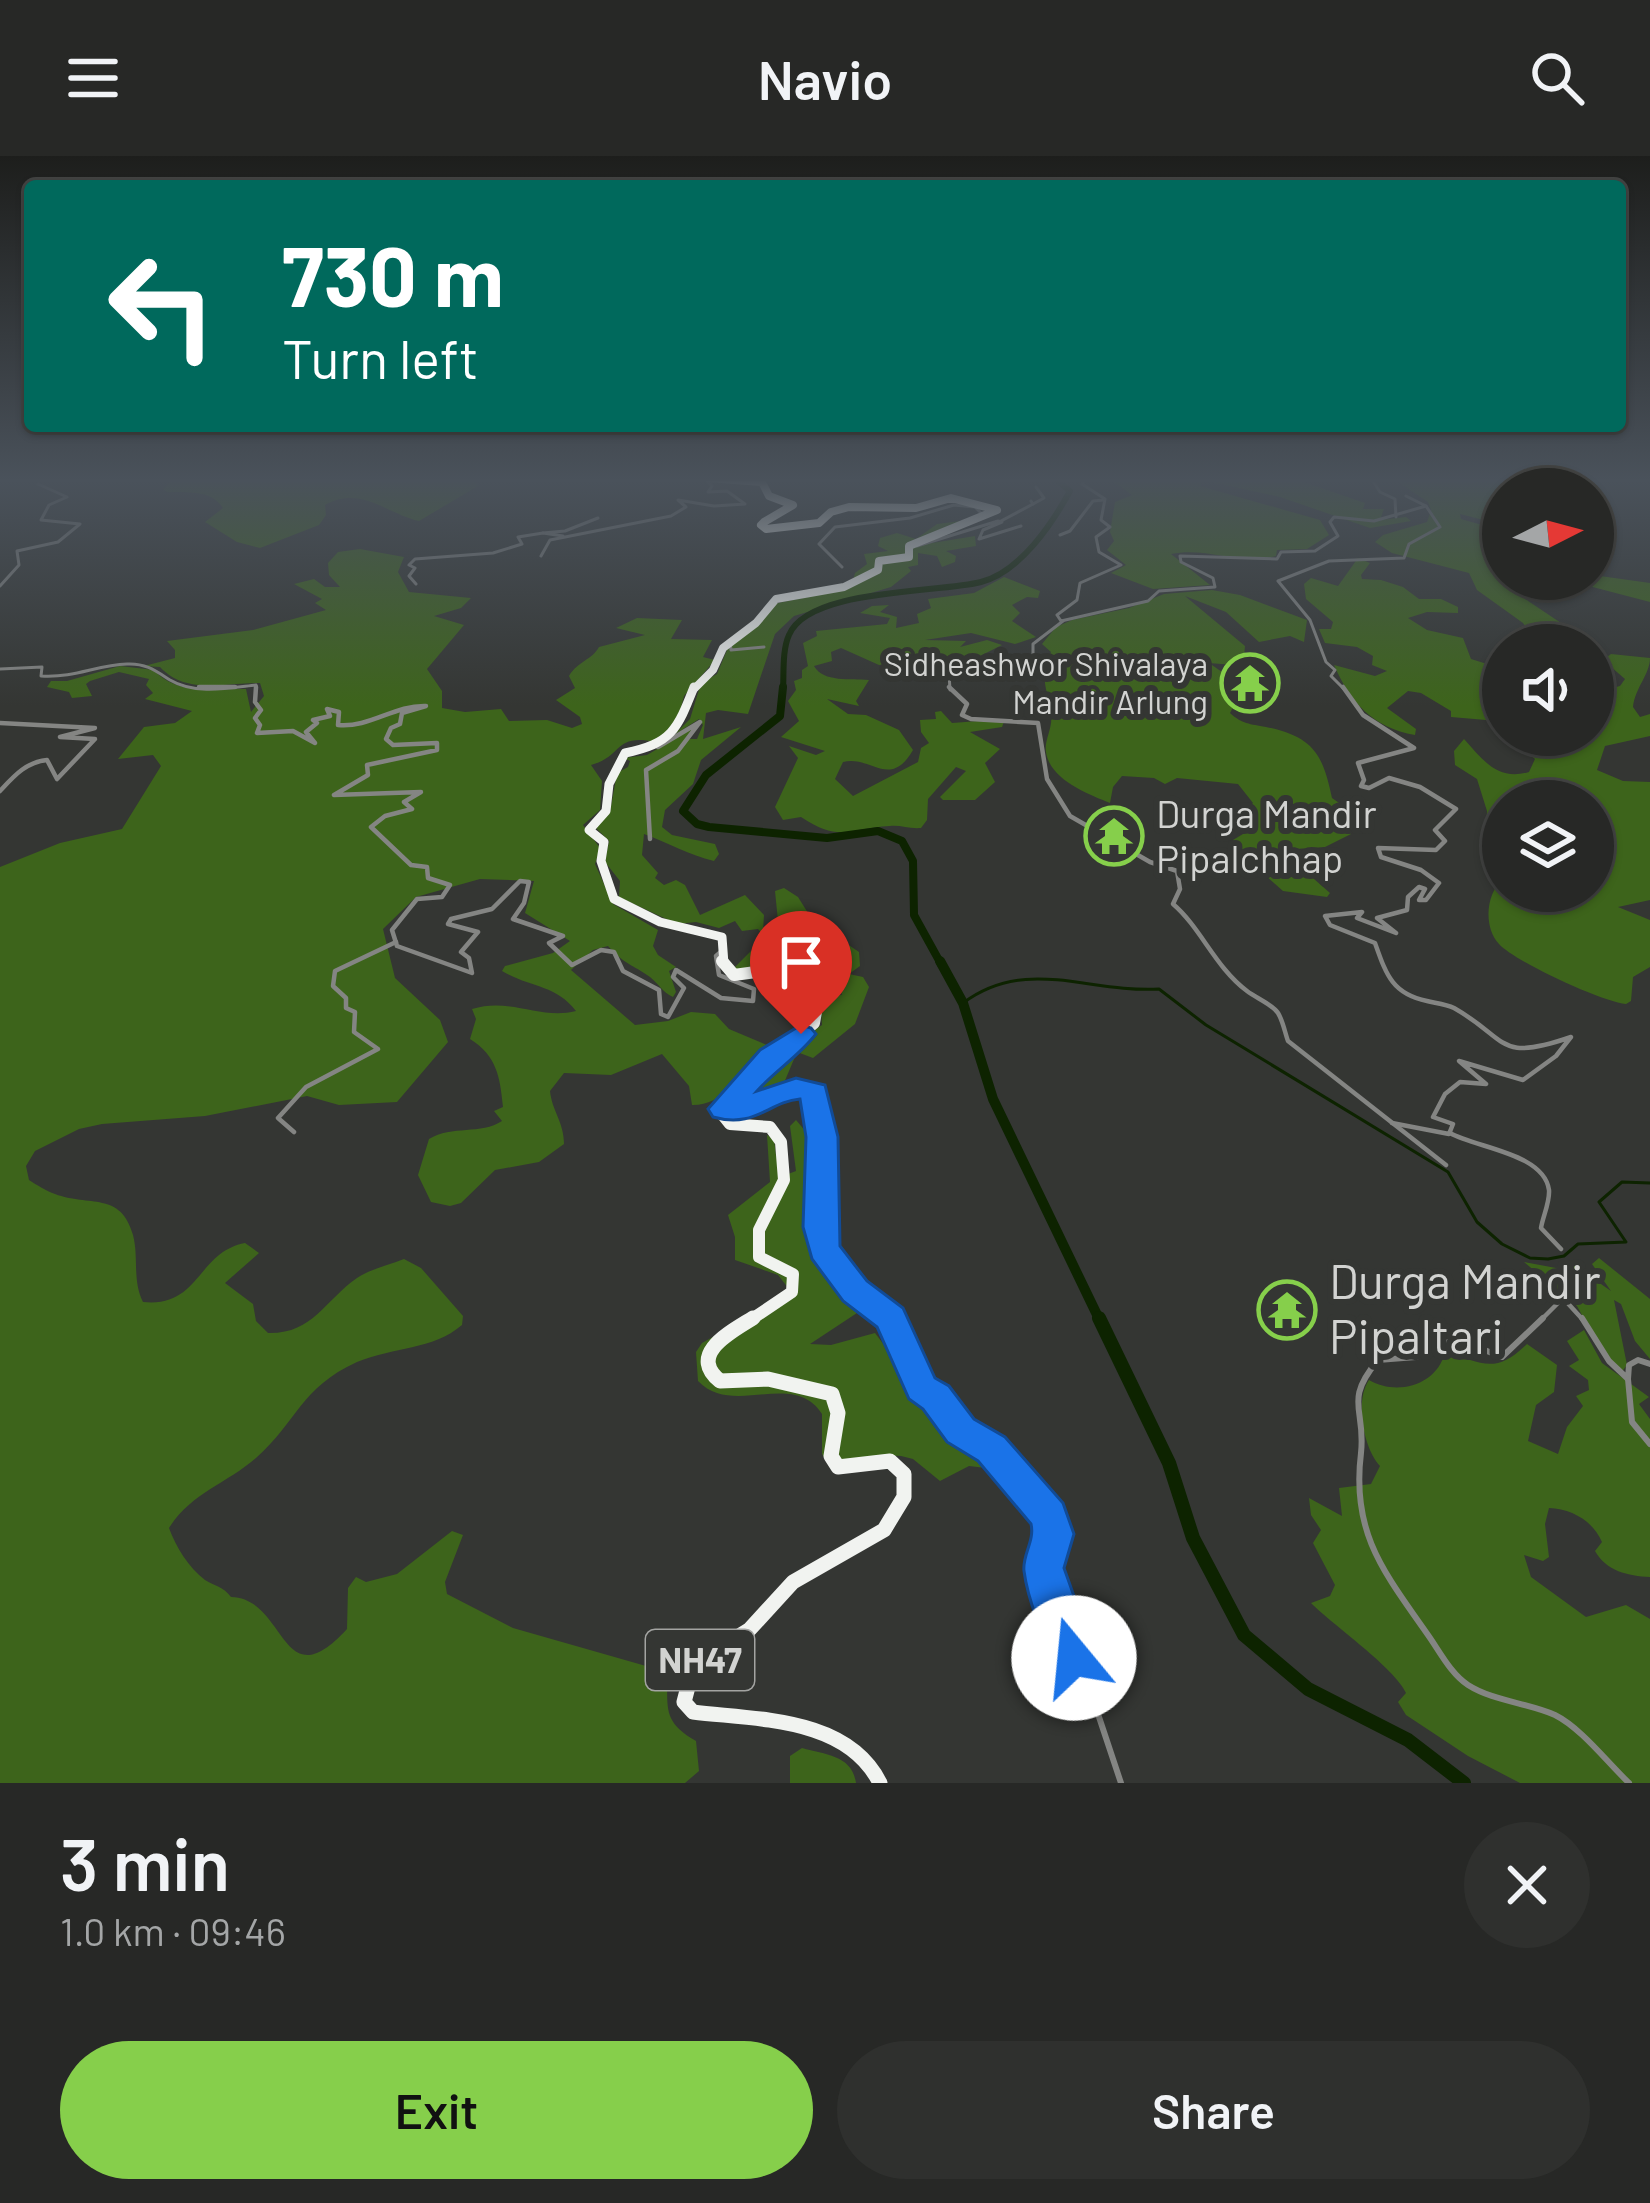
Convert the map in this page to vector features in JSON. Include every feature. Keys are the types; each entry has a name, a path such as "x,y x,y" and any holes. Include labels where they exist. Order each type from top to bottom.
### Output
{"highway":[{"path":"723,1109 770,1057 814,1023 821,984 816,975 797,970 734,975 722,962 722,937 660,922 614,899 601,861 604,842 590,825 606,811 609,784 625,753 652,748 678,727 695,685 713,670 730,642 776,599 815,595 826,587 856,583 878,570 879,561 910,554"},
{"name":"NH47","path":"723,1109 730,1124 770,1127 779,1135 782,1185 778,1199 758,1223 756,1249 759,1257 796,1279 786,1300 736,1326 716,1343 707,1355 707,1367 719,1382 768,1379 832,1394 838,1414 831,1456 838,1467 890,1461 904,1474 905,1492 895,1519 875,1539 793,1582 749,1629 694,1664 684,1702 693,1712 753,1716 856,1748 873,1762 880,1783"}],"street":[{"path":"0,586 19,565 18,554"},
{"path":"416,584 410,577 415,568 409,565 415,559 467,554"},
{"path":"833,554 842,567"},
{"path":"1063,621 1057,615 1077,600 1080,583 1121,565 1101,554"},
{"path":"1188,554 1180,556 1181,562 1213,578 1215,587 1159,591 1148,601 1063,621 1033,644 1033,665 1027,671 950,673 949,688 967,704 961,711 965,719 1014,718 1038,723 1036,753 1051,790 1073,816 1150,862 1178,871 1180,890 1173,904 1192,920 1196,938 1248,993 1277,1011 1288,1041 1446,1165"},
{"path":"1214,554 1269,560 1277,554"},
{"path":"1405,554 1404,558 1329,561 1278,581 1309,618 1325,646 1325,661 1335,670 1331,676 1340,681 1362,715 1405,735 1414,748 1358,763 1361,786 1389,778 1420,787 1456,809 1435,830 1445,841 1436,850 1378,848 1381,857 1430,874 1439,883 1426,900 1419,900 1425,889 1419,887 1408,897 1407,910 1377,918 1396,932 1363,923 1357,918 1362,912 1329,914 1327,922 1375,943 1384,976 1401,992 1452,1007 1500,1045 1539,1048 1571,1037 1556,1056 1534,1068 1529,1078 1459,1060 1486,1084 1460,1082 1439,1102 1433,1117 1453,1124 1450,1133"},
{"path":"730,642 731,650 764,647"},
{"path":"0,669 42,668 41,676 70,678 126,664 160,669 170,680 211,690 256,685 255,702 261,710 255,718 260,725 257,733 293,731 310,742 316,738 306,733 318,716 330,716 327,709 339,712 338,725 344,728 368,724 400,706 426,706 402,713 400,724 391,728 386,739 393,745 436,743 437,750 368,765 364,769 368,775 334,795 421,792 404,802 412,809 385,816 371,827 411,865 427,867 428,878 450,885 442,897 417,899 392,929 396,942 426,959 472,973 469,958 461,952 478,932 456,929 448,924 451,919 484,915 512,897 520,881 529,882 524,903 513,919 563,936 549,943 572,964 595,952 614,952 623,971 659,990 664,1017 670,1016 671,1005 684,988 673,977 676,970 709,994 740,1003 753,1001 754,988 719,975 716,956 723,950"},
{"path":"0,723 26,718 62,729 94,728 60,737 95,740 57,779 47,760 39,759 16,771 0,791"},
{"path":"650,839 645,815 646,770 671,759 690,742 700,722 652,748"},
{"path":"295,1132 278,1118 282,1108 319,1078 378,1049 354,1032 355,1012 346,1008 346,998 334,986 335,971 396,942"},
{"path":"723,1109 756,1107 774,1094 796,1088 814,1093 822,1137 824,1250 855,1291 891,1318 922,1388 936,1397 960,1430 992,1449 1049,1516 1054,1534 1044,1568 1063,1613 1077,1674 1096,1708 1121,1783"},
{"path":"1392,1123 1450,1133 1458,1140 1497,1149 1543,1176 1550,1191 1541,1228 1561,1249"},
{"path":"1628,1379 1608,1365 1585,1321 1563,1298 1502,1358 1462,1341 1442,1342 1416,1357 1378,1360 1358,1384 1355,1409 1362,1447 1355,1484 1367,1535 1383,1570 1445,1665 1469,1685 1559,1717 1629,1783"},
{"path":"1650,1364 1638,1360 1630,1365 1628,1379 1632,1423 1650,1444"}],"green space":[{"path":"336,554 404,557 398,572 409,592 471,598 461,608 434,616 464,625 427,669 442,691 442,708 465,712 501,709 509,721 547,720 572,728 582,724 580,717 556,700 575,688 569,676 599,647 645,635 616,628 637,618 682,620 671,639 712,640 703,657 715,660 684,696 677,723 656,742 625,743 591,765 602,781 600,810 583,825 600,848 595,864 613,904 658,930 653,946 676,967 669,971 676,992 669,995 608,946 593,950 571,970 635,1025 691,1012 715,1014 729,1029 767,1045 768,1051 734,1087 703,1104 692,1105 689,1086 662,1054 611,1075 564,1073 550,1091 564,1144 539,1162 495,1170 461,1203 431,1202 418,1175 429,1139 502,1121 494,1111 503,1107 496,1068 470,1039 476,1019 472,1009 576,1011 551,991 502,971 505,966 553,953 570,941 525,913 534,881 480,879 416,897 383,929 395,978 440,1020 448,1042 397,1102 339,1105 307,1096 205,1116 102,1124 79,1129 35,1151 26,1166 29,1180 55,1194 102,1203 121,1212 133,1235 143,1302 176,1297 217,1257 245,1243 259,1253 225,1283 253,1304 256,1321 268,1333 307,1322 368,1272 404,1259 421,1268 463,1316 462,1325 426,1344 357,1362 323,1383 256,1458 178,1516 169,1528 179,1550 205,1580 249,1602 296,1651 308,1655 325,1649 347,1629 348,1588 356,1577 366,1582 397,1574 452,1531 463,1535 445,1582 447,1594 513,1628 667,1672 669,1713 677,1727 696,1741 699,1771 685,1783 0,1783 0,867 60,843 122,829 161,766 153,755 118,759 144,727 175,723 192,711 145,699 153,693 146,685 149,679 119,672 86,684 92,696 72,698 69,692 47,687 51,681 120,666 154,670 185,687 246,689 251,712 264,696 260,683 195,685 160,667 144,666 175,658 167,641 253,630 326,610 315,603 322,599 294,584 314,579 325,587 340,587 329,575 328,563"},
{"path":"864,554 918,554 918,565 908,567 911,571 891,587 794,616 775,634 748,714 706,713 703,739 741,727 701,760 693,784 665,810 662,827 672,835 715,844 719,854 714,861 644,834 642,855 658,873 655,878 664,885 676,880 685,885 700,915 745,895 764,915 763,931 774,936 778,921 775,891 784,888 798,897 813,921 859,952 860,966 849,974 863,977 869,987 855,1024 813,1058 797,1052 781,1090 738,1109 737,1102 756,1099 754,1088 788,1062 784,1051 822,1025 820,996 842,995 837,980 820,975 830,971 833,961 738,972 735,967 754,948 780,945 781,938 765,937 758,929 742,931 735,921 719,928 696,922 677,924 619,897 620,881 605,862 609,841 593,825 610,812 617,773 630,761 624,758 647,755 693,728 689,739 697,739 703,725 699,719 674,735 690,719 701,683 717,674 727,650 773,604 818,595 853,580 867,564"},
{"path":"924,554 956,556 955,562 942,567 937,556"},
{"path":"1112,554 1172,554 1210,585 1153,589 1111,573 1126,565"},
{"path":"1211,554 1276,554 1263,559"},
{"path":"1396,554 1482,554 1482,594 1469,573"},
{"path":"1358,558 1370,563 1362,579 1381,580 1419,599 1441,599 1458,607 1458,613 1427,612 1408,618 1427,630 1463,638 1471,659 1482,662 1482,720 1451,717 1451,711 1421,693 1408,691 1387,708 1416,729 1415,735 1387,726 1365,711 1334,665 1375,676 1387,671 1372,665 1373,656 1357,647 1325,643 1319,629 1331,629 1333,622 1306,599 1304,584 1311,578 1338,586"},
{"path":"1004,577 1040,591 1038,598 1027,597 1012,605 1020,613 1012,621 1036,637 1015,644 971,633 925,640 966,641 960,647 987,640 1002,645 976,658 987,661 981,666 1001,673 991,680 973,675 961,678 946,662 894,655 890,664 879,665 841,648 831,652 832,661 814,666 831,677 869,680 856,701 859,706 827,699 848,714 866,715 899,730 913,750 905,762 888,770 843,762 835,779 853,796 918,762 921,748 929,743 920,720 936,719 935,712 941,711 952,723 1005,719 1002,727 970,732 1000,749 985,763 995,782 975,800 943,800 940,797 966,771 956,767 928,799 927,820 921,828 835,832 801,817 783,820 775,807 798,758 789,746 816,755 825,751 781,737 799,721 788,701 796,690 794,681 802,678 808,666 803,643 817,636 816,631 887,624 890,618 860,613 872,606 889,605 880,612 897,617 896,628 919,623 917,614 931,608 928,599 974,593"},
{"path":"1614,578 1650,583 1650,602 1614,593"},
{"path":"1212,590 1240,595 1307,620 1304,642 1290,636 1259,642 1226,612 1185,596 1245,646 1244,657 1234,665 1209,663 1225,674 1239,696 1230,713 1306,743 1320,760 1332,798 1362,819 1351,823 1351,834 1325,847 1281,850 1330,893 1327,897 1283,891 1233,847 1233,840 1248,831 1229,813 1243,812 1253,803 1238,784 1177,778 1165,784 1154,778 1122,776 1113,787 1110,803 1071,785 1049,762 1046,747 1051,720 1044,676 1051,652 1042,644 1056,627 1164,594"},
{"path":"1491,600 1527,600 1563,624 1524,624"},
{"path":"1614,654 1650,658 1633,707 1640,717 1650,714 1650,736 1614,744 1614,688 1625,679 1614,670"},
{"path":"1464,739 1492,767 1508,774 1529,772 1535,759 1532,756 1602,756 1597,770 1623,781 1650,782 1650,900 1618,907 1650,920 1650,967 1633,977 1631,1001 1626,1004 1579,989 1522,960 1499,944 1490,929 1489,912 1614,912 1614,780 1482,780 1482,795 1477,779 1455,765 1454,751"},
{"path":"796,1120 807,1133 817,1133 817,1238 837,1284 860,1311 810,1344 831,1345 875,1333 942,1421 984,1447 1002,1470 969,1466 940,1481 913,1459 884,1455 833,1472 822,1454 822,1414 810,1401 795,1395 728,1395 698,1381 696,1352 702,1343 785,1296 789,1289 778,1275 735,1260 728,1215 770,1182 767,1135 774,1139 776,1156 788,1174 796,1171 790,1126"},
{"path":"1599,1258 1650,1299 1650,1359 1635,1341 1621,1304 1614,1300 1627,1365 1621,1373 1608,1363 1577,1306 1524,1262 1575,1266 1611,1291 1592,1264"},
{"path":"1584,1330 1602,1363 1649,1397 1639,1404 1650,1419 1650,1577 1611,1568 1595,1551 1602,1542 1593,1528 1558,1509 1549,1508 1545,1524 1549,1557 1543,1561 1524,1555 1531,1577 1586,1617 1626,1605 1650,1619 1650,1783 1520,1783 1468,1756 1406,1715 1398,1702 1406,1693 1400,1683 1311,1603 1330,1596 1335,1585 1313,1543 1321,1530 1311,1515 1309,1498 1342,1516 1339,1488 1371,1484 1380,1466 1363,1425 1362,1400 1369,1380 1391,1387 1414,1385 1434,1373 1445,1352 1488,1364 1505,1360 1527,1344 1557,1365 1554,1392 1536,1405 1528,1441 1558,1454 1567,1427 1583,1406 1576,1396 1589,1390 1588,1380 1569,1366 1579,1360 1567,1341"},
{"path":"802,1748 843,1761 856,1783 790,1783 790,1756"}],"waterway":[{"path":"783,690 789,635 801,620 821,608 876,595 981,582 1025,554"},
{"path":"783,687 780,716 706,775 683,811 697,824 709,827 827,838 878,831 902,841 913,861 914,915 941,964"},
{"path":"940,961 963,1003 993,1099 1100,1321"},
{"path":"963,1003 987,989 1034,979 1159,989 1206,1025 1448,1172 1477,1222 1502,1244 1530,1258 1564,1256 1578,1244 1626,1242 1599,1202 1622,1182 1650,1183"},
{"path":"1099,1318 1169,1463 1193,1538 1244,1635 1308,1689 1408,1740 1464,1783"}],"place":[{"name":"Sidheashwor Shivalaya Mandir Arlung","path":"1250,683"},
{"name":"Durga Mandir Pipalchhap","path":"1114,836"},
{"name":"Durga Mandir Pipaltari","path":"1287,1310"}],"route":[{"path":"801,1034 770,1057 723,1109 756,1107 774,1094 796,1088 814,1093 822,1137 824,1250 855,1291 891,1318 922,1388 936,1397 955,1426 992,1449 1049,1516 1054,1534 1044,1568 1063,1613 1074,1658"}]}
